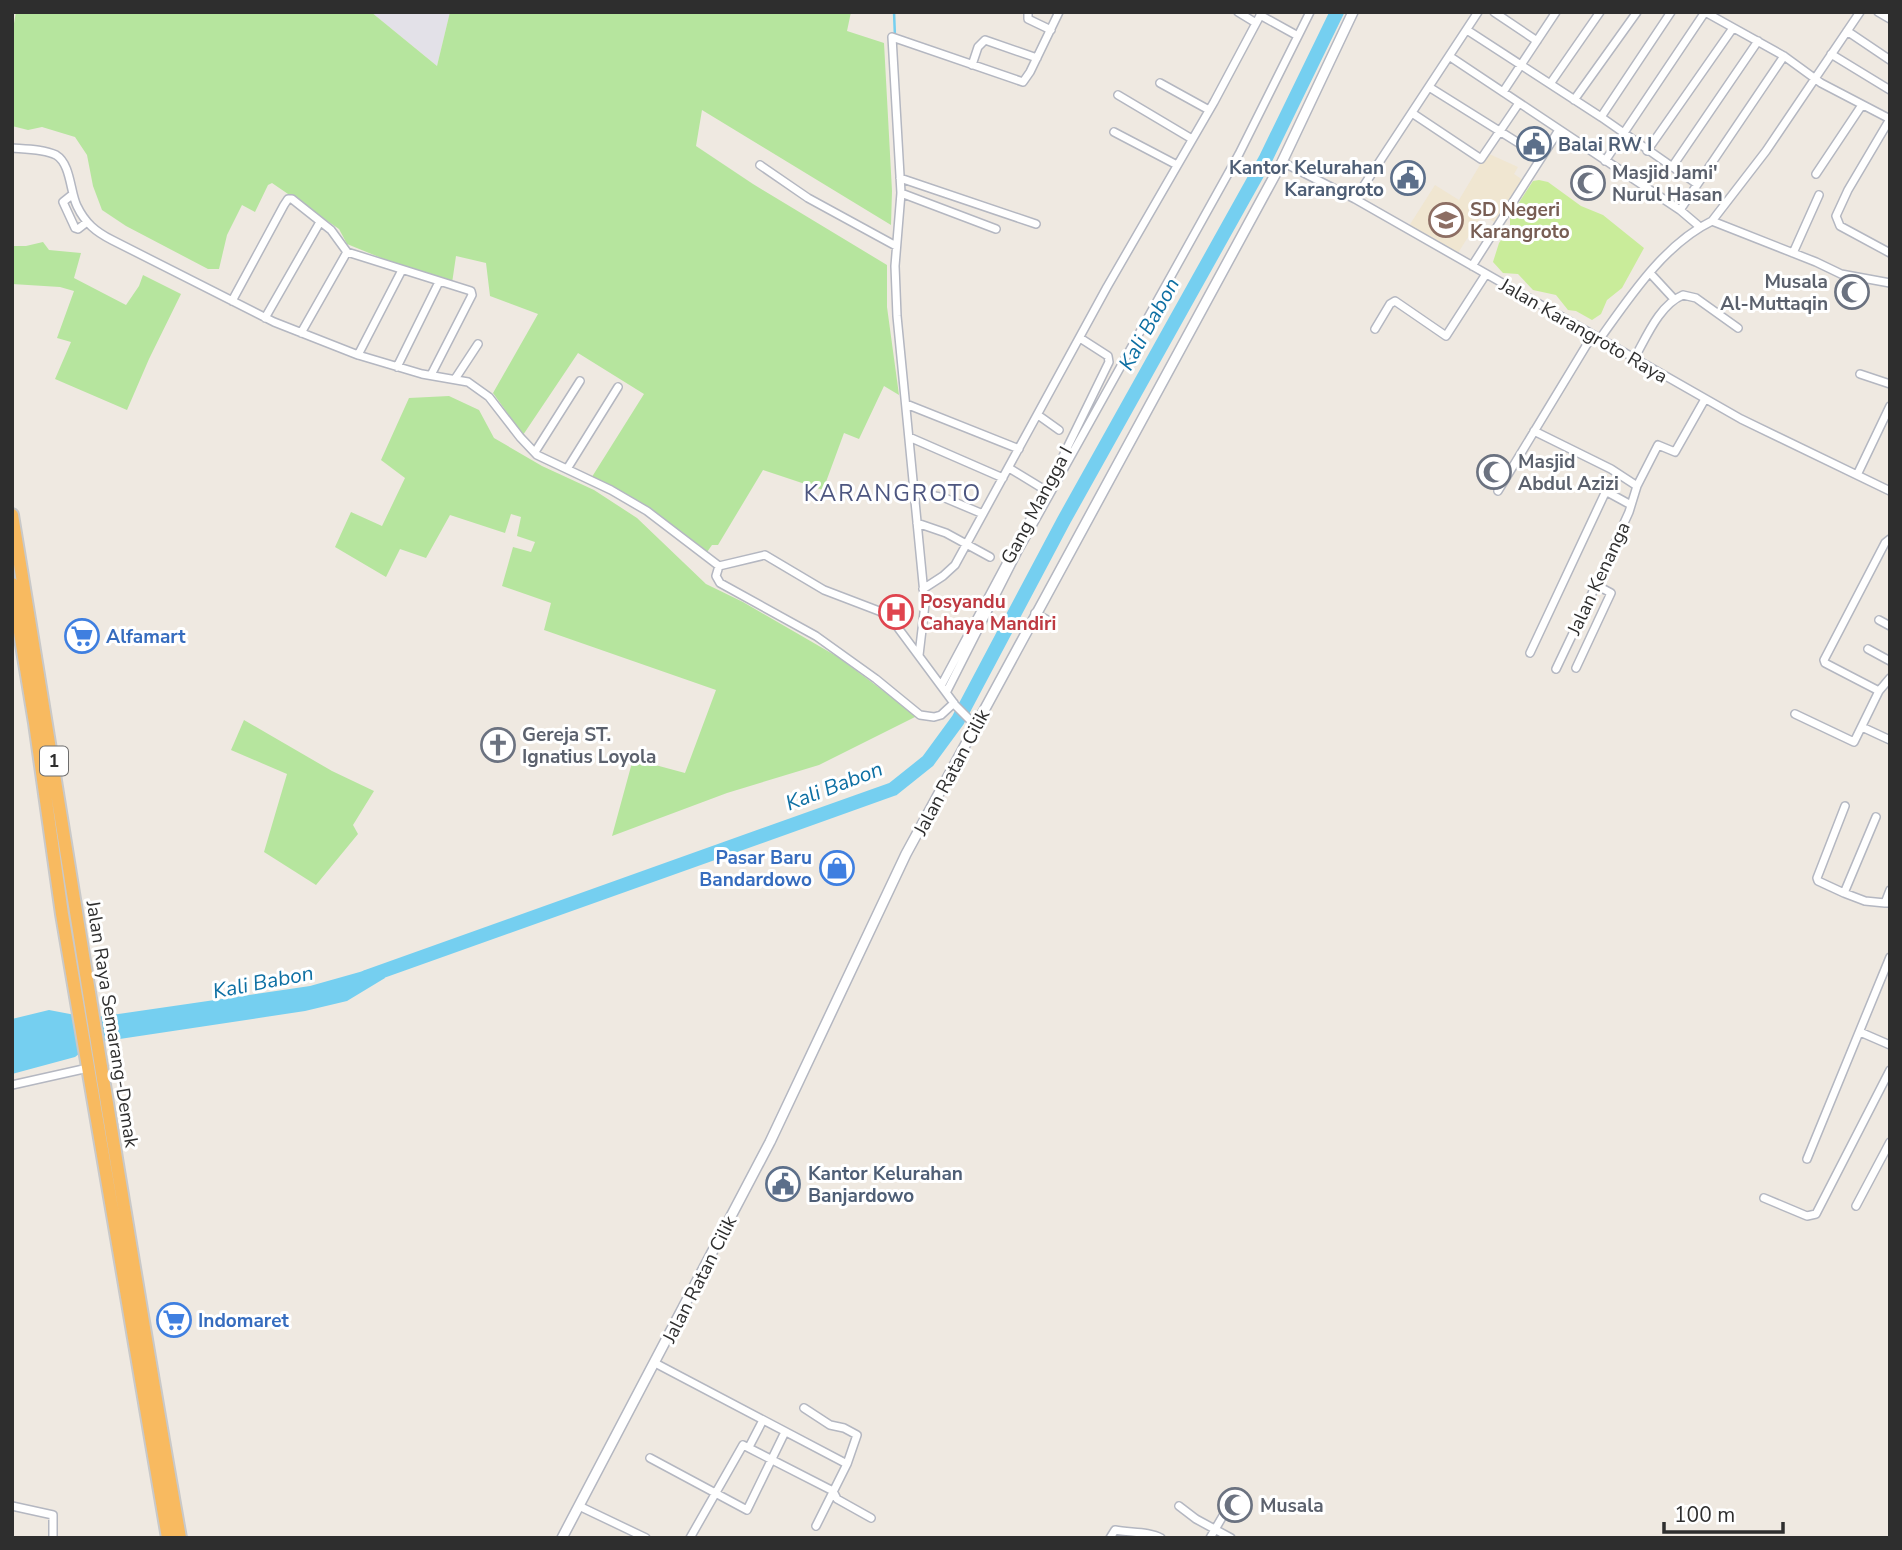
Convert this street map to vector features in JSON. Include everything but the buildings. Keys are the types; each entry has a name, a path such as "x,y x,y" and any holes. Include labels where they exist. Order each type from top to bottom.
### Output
{"highway":[{"name":"Jalan Raya Semarang-Demak","path":"12,515 52,751 91,1059 168,1538"},
{"name":"Jalan Raya Semarang-Demak","path":"12,584 85,1009"},
{"name":"Jalan Raya Semarang-Demak","path":"91,1059 180,1538"}],"street":[{"path":"1028,12 1028,19 1051,30"},
{"path":"919,655 925,618 891,244 901,194 892,37 1023,82 1059,12"},
{"path":"1238,12 1256,23"},
{"path":"1009,468 1048,492 1239,154 1310,12"},
{"name":"Jalan Ratan Cilik","path":"562,1538 770,1142 906,854 973,723 1037,614 1282,162 1353,12"},
{"path":"1355,199 1478,12"},
{"path":"1494,12 1537,41"},
{"path":"1550,84 1600,12"},
{"path":"1574,100 1636,12"},
{"path":"1601,117 1671,12"},
{"path":"1605,161 1705,12 1784,57 1815,80 1890,119 1848,190 1836,216 1840,226 1890,253"},
{"path":"1498,491 1596,338 1650,273 1679,244 1712,221 1766,151 1860,12"},
{"path":"1878,12 1890,19"},
{"path":"1503,92 1554,13"},
{"path":"923,589 951,569 967,544 1261,14 1298,36"},
{"path":"1647,151 1733,28"},
{"path":"1467,30 1601,117 1697,184"},
{"path":"1847,32 1890,60"},
{"path":"972,65 978,47 985,40 1037,58"},
{"path":"1672,167 1758,41"},
{"path":"1831,54 1890,90"},
{"path":"1449,56 1680,210 1700,227"},
{"path":"1680,210 1784,57"},
{"path":"1160,83 1209,110"},
{"path":"1429,87 1541,157"},
{"path":"1118,95 1192,139"},
{"path":"1412,113 1481,159 1519,103"},
{"path":"1816,174 1862,105"},
{"path":"1472,266 1559,130"},
{"path":"1115,132 1178,165"},
{"path":"12,148 40,151 59,157 64,164 73,194 87,222 96,232 265,318 301,333 397,367 468,382 489,397 535,452 611,489 647,511 719,566"},
{"name":"Jalan Karangroto Raya","path":"1282,162 1355,199 1741,419 1890,491"},
{"path":"760,165 808,198 891,244"},
{"path":"900,173 1036,224"},
{"path":"73,194 63,202 75,228 78,229 87,222"},
{"path":"901,194 996,229"},
{"path":"1793,253 1819,195"},
{"path":"232,301 288,199 295,201 331,230 347,252 472,293 431,375"},
{"path":"1712,221 1841,274 1890,283"},
{"path":"265,318 320,222"},
{"path":"301,333 347,252"},
{"path":"358,355 402,270"},
{"path":"1650,273 1674,299"},
{"path":"1375,329 1394,301 1446,336 1486,274"},
{"path":"397,367 439,282"},
{"path":"1634,359 1654,325 1674,299 1683,295 1690,295 1738,328"},
{"name":"Gang Mangga I","path":"944,687 1048,492 1109,362 1108,356 1080,338"},
{"path":"455,379 478,344"},
{"path":"1860,374 1890,384"},
{"path":"535,452 580,381"},
{"path":"567,469 618,387"},
{"name":"Jalan Kenanga","path":"1556,669 1596,585 1637,486 1658,445 1673,452 1676,450 1705,398"},
{"path":"906,404 1020,449"},
{"path":"1857,474 1890,406"},
{"path":"1038,415 1059,430"},
{"path":"1534,431 1611,469 1637,486"},
{"path":"909,437 1003,478"},
{"path":"914,492 945,498 984,514"},
{"path":"1530,653 1605,493 1631,505"},
{"path":"917,523 946,533 990,557"},
{"path":"1880,691 1825,663 1824,660 1885,542 1890,539"},
{"path":"719,566 759,555 773,558 824,590 890,617 955,704 973,723"},
{"path":"719,566 716,576 720,583 816,636 920,715 941,715 955,704"},
{"path":"1576,668 1611,593 1596,585"},
{"path":"1037,614 1050,622"},
{"path":"1879,620 1890,626"},
{"path":"1868,649 1890,661"},
{"path":"1795,714 1854,742 1880,691 1890,678"},
{"path":"1862,727 1890,740"},
{"path":"1845,806 1816,878 1868,902 1887,903 1890,890"},
{"path":"1844,893 1876,817"},
{"path":"1807,1159 1890,957"},
{"path":"1860,1032 1890,1045"},
{"path":"12,1085 91,1059"},
{"path":"1764,1198 1807,1216 1816,1214 1890,1070"},
{"path":"1856,1206 1890,1142"},
{"path":"655,1363 847,1464"},
{"path":"804,1408 830,1425 856,1434 857,1441 816,1526"},
{"path":"749,1447 763,1420"},
{"path":"650,1458 747,1510 785,1432"},
{"path":"690,1538 742,1446 749,1447 833,1490 837,1499 871,1518"},
{"path":"12,1506 52,1515 53,1538"},
{"path":"579,1506 646,1538"},
{"path":"1179,1506 1231,1538"},
{"path":"1210,1538 1224,1513 1223,1508"},
{"path":"1110,1538 1115,1530 1128,1534 1154,1534 1161,1538"}],"shaded area":[{"path":"371,12 450,12 437,66 425,56"},
{"path":"1487,153 1518,167 1514,174 1523,180 1496,223 1482,215 1456,256 1409,226 1435,185 1459,200"}],"green space":[{"path":"16,12 371,12 437,66 450,12 851,12 847,31 884,43 892,191 891,225 702,110 696,146 753,184 887,265 887,307 899,395 884,386 859,439 844,433 823,490 763,470 718,545 712,545 705,555 647,511 590,480 644,394 578,353 523,435 493,393 538,314 490,296 486,263 456,256 452,283 423,275 347,244 339,229 272,183 268,185 255,212 242,205 227,235 219,269 208,269 126,226 102,210 93,186 87,155 75,137 42,127 28,130 12,126 12,35"},
{"path":"1533,181 1548,182 1581,206 1603,215 1644,248 1622,288 1607,300 1601,314 1592,320 1576,311 1568,310 1556,295 1533,290 1518,274 1503,273 1493,262 1499,243 1510,228 1510,216"},
{"path":"43,242 49,250 81,253 74,278 126,305 143,275 181,294 127,410 55,379 71,342 57,338 74,291 60,287 12,284 12,246"},
{"path":"449,396 479,410 494,438 542,466 594,490 637,518 706,584 743,602 838,657 917,716 819,765 727,793 612,836 633,759 685,773 716,690 544,630 551,603 502,586 513,547 531,552 535,542 517,536 521,517 511,514 505,533 450,515 426,558 400,549 386,577 335,547 351,512 382,526 405,478 381,460 409,398"},
{"path":"244,720 332,771 374,791 353,825 358,834 316,885 264,852 287,774 231,750"}],"water":[{"path":"381,966 385,978 347,1001 305,1011 93,1043 75,1057 12,1074 12,1019 49,1010 91,1018 310,986"}],"waterway":[{"path":"894,12 895,37"},
{"name":"Kali Babon","path":"366,977 893,789 928,761 958,720 1064,520 1265,160 1337,12"}],"place":[{"name":"Balai RW I","path":"1534,144"},
{"name":"Kantor Kelurahan Karangroto","path":"1408,178"},
{"name":"Masjid Jami' Nurul Hasan","path":"1588,183"},
{"name":"SD Negeri Karangroto","path":"1446,220"},
{"name":"Musala Al-Muttaqin","path":"1852,292"},
{"name":"Masjid Abdul Azizi","path":"1494,472"},
{"name":"Posyandu Cahaya Mandiri","path":"896,612"},
{"name":"Alfamart","path":"82,636"},
{"name":"Gereja ST. Ignatius Loyola","path":"498,745"},
{"name":"Pasar Baru Bandardowo","path":"837,868"},
{"name":"Kantor Kelurahan Banjardowo","path":"783,1184"},
{"name":"Indomaret","path":"174,1320"},
{"name":"Musala","path":"1235,1505"}],"district":[{"name":"KARANGROTO","path":"893,493"}]}
